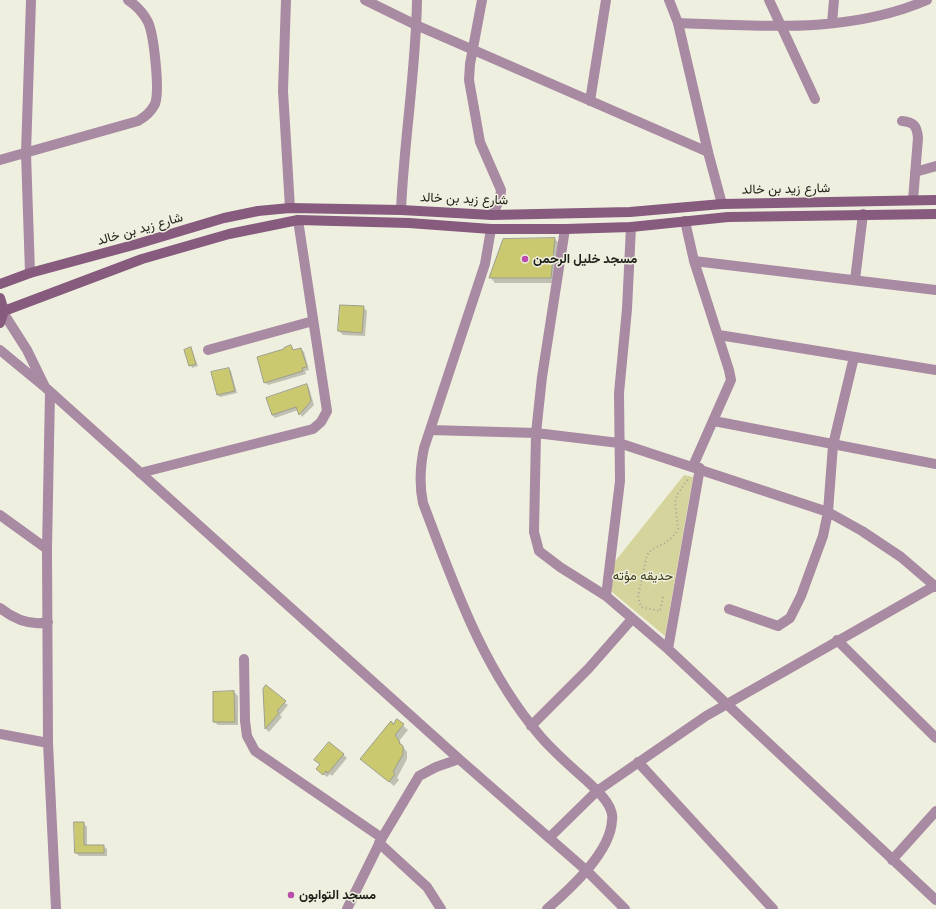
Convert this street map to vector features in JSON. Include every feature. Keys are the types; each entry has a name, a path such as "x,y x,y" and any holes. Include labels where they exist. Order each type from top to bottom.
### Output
{"main road":[{"name":"شارع زيد بن خالد","path":"0,284 30,273 137,244 224,218 258,211 290,208 401,210 492,215 630,212 722,204 936,200"},
{"name":"شارع زيد بن خالد","path":"3,316 142,259 229,234 298,220 409,223 490,229 565,229 632,226 728,217 936,214"},
{"path":"0,298 3,316"}],"street":[{"path":"30,273 26,153 31,0"},
{"path":"0,160 138,121 147,115 154,105 157,95 152,32 143,14 136,5 128,0"},
{"path":"286,0 283,91 290,208"},
{"path":"365,0 472,50 708,152"},
{"path":"401,210 417,0"},
{"path":"482,0 472,50 469,80 476,126 483,152 501,190 500,200 492,215"},
{"path":"590,101 606,0"},
{"path":"669,0 678,24 708,152 722,204"},
{"path":"769,0 815,99"},
{"path":"832,23 834,0"},
{"path":"678,24 781,26 832,23 883,16 926,0"},
{"path":"902,121 910,122 915,125 917,129 913,200"},
{"path":"915,172 936,166"},
{"path":"855,280 863,214"},
{"path":"140,473 314,429 328,412 298,220"},
{"path":"668,649 696,467 731,380 730,370 694,261 685,221"},
{"path":"606,596 620,480 619,393 627,309 632,226"},
{"path":"490,229 485,264 430,430 421,463 421,492 423,503 462,606 500,682 531,726 544,741 597,791 609,806 612,820 606,841 587,871 547,909"},
{"path":"565,229 542,377 536,433 534,517 537,546 546,558 606,596 668,649 936,900"},
{"path":"694,261 936,290"},
{"path":"3,316 27,350 48,390 48,743 56,909"},
{"path":"208,350 313,321"},
{"path":"719,335 936,370"},
{"path":"0,350 48,390 459,759 587,871 625,909"},
{"path":"729,609 778,626 787,622 801,596 823,536 828,512 833,444 854,357"},
{"path":"714,421 936,464"},
{"path":"430,430 536,433 619,443 696,467 828,512 862,531 901,557 936,586 837,640 706,716 597,791 549,838"},
{"path":"0,515 47,549"},
{"path":"0,608 9,615 24,622 37,624 48,622"},
{"path":"531,726 589,668 632,619"},
{"path":"837,640 936,738"},
{"path":"244,659 245,721 247,736 255,751 380,841 427,887 440,909"},
{"path":"0,734 48,743"},
{"path":"347,909 380,841 419,776 436,767 459,759"},
{"path":"638,762 773,909"},
{"path":"892,860 936,811"}],"path":[{"path":"663,597 660,611 641,607 638,596 647,556 650,551 668,543 678,529 675,502 677,495 689,476"}],"green space":[{"name":"حديقه مؤته","path":"684,475 693,477 665,636 612,592 611,585 613,564"}],"building":[{"name":"مسجد خليل الرحمن","path":"555,238 551,278 489,278 503,239"},
{"path":"340,305 364,306 362,333 338,331"},
{"path":"291,345 293,350 301,348 307,367 302,368 303,371 264,383 257,357 284,349"},
{"path":"191,347 196,364 189,366 184,350"},
{"path":"229,368 235,391 217,395 211,372"},
{"path":"307,384 311,401 299,415 296,407 272,415 266,398"},
{"path":"266,685 286,701 277,711 279,713 265,729 263,689"},
{"path":"234,691 235,722 213,722 213,692"},
{"path":"397,719 404,724 395,735 400,742 399,743 403,746 403,754 393,772 395,774 389,782 360,759 391,721 393,724"},
{"path":"329,742 344,754 328,773 326,771 323,775 316,769 320,764 314,760"},
{"path":"74,822 84,822 84,845 104,845 104,853 75,853"}],"place":[{"name":"مسجد خليل الرحمن","path":"525,259"},
{"name":"مسجد التوابون","path":"291,895"}]}
